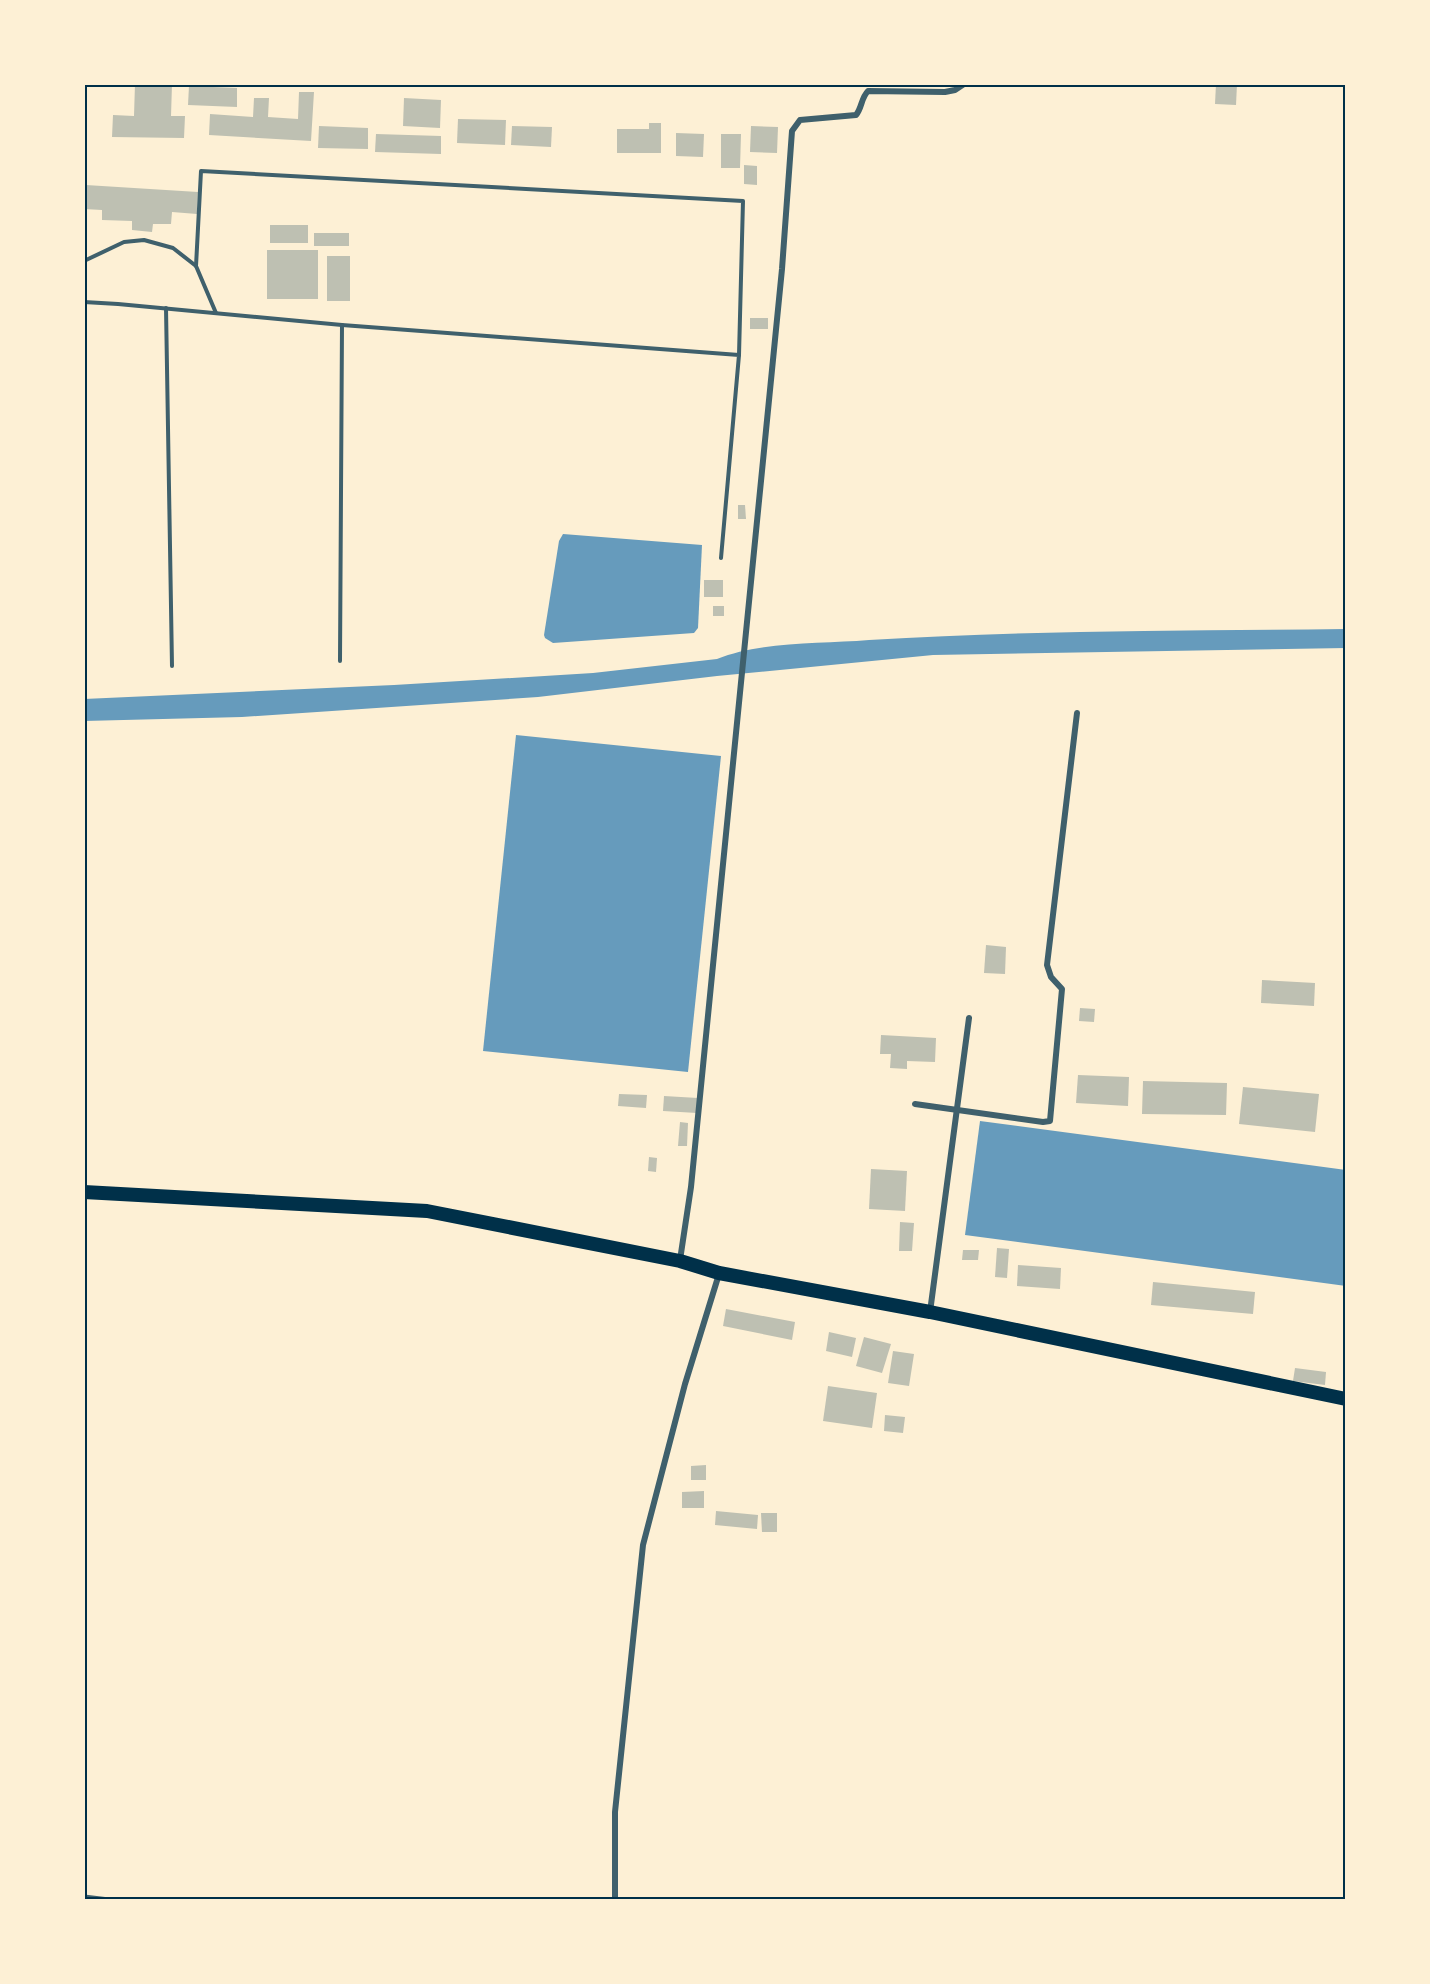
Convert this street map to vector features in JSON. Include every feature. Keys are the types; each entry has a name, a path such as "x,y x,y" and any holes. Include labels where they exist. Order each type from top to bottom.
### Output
{"highway":[{"path":"84,1192 427,1211 680,1261 719,1273 930,1312 1346,1399"}],"street":[{"path":"680,1261 691,1187 782,269 792,131 800,120 856,115 863,95 868,91 945,92 955,90 964,84"},
{"path":"915,1104 1043,1122 1050,1121 1062,990 1051,977 1047,965 1077,713"},
{"path":"930,1312 969,1018"},
{"path":"615,1900 615,1812 643,1545 685,1383 719,1273"},
{"path":"84,1897 109,1900"}],"lane":[{"path":"216,313 196,266 201,171 743,201 739,355 721,558"},
{"path":"84,261 124,242 144,240 173,248 196,266"},
{"path":"84,302 342,325 739,355"},
{"path":"166,308 172,666"},
{"path":"340,661 342,325"}],"water":[{"path":"563,534 702,545 698,628 694,633 553,643 545,638 559,541"},
{"path":"1346,629 1346,648 933,655 717,676 538,697 242,717 84,721 84,699 394,685 593,673 717,659 753,649 792,644 1048,633"},
{"path":"516,735 721,756 688,1072 483,1051"},
{"path":"980,1121 1346,1170 1346,1286 965,1235"}],"building":[{"path":"135,84 172,84 171,116 185,116 184,138 112,137 113,115 134,116"},
{"path":"1216,84 1237,84 1236,105 1215,104"},
{"path":"189,86 237,88 237,107 188,105"},
{"path":"299,92 314,92 311,141 209,135 210,114 253,117 254,98 269,98 268,117 298,119"},
{"path":"404,98 441,100 440,128 403,126"},
{"path":"458,119 506,120 505,145 457,143"},
{"path":"649,123 661,123 661,153 617,153 617,129 649,129"},
{"path":"319,126 368,128 368,149 318,148"},
{"path":"512,126 552,127 551,147 511,145"},
{"path":"751,126 778,127 777,153 750,152"},
{"path":"676,133 704,134 703,157 676,156"},
{"path":"376,134 441,136 441,154 375,152"},
{"path":"721,134 741,134 740,168 721,168"},
{"path":"744,165 757,166 757,185 744,184"},
{"path":"86,185 198,192 197,214 172,212 171,224 153,224 152,232 132,230 132,221 102,220 102,210 84,209"},
{"path":"270,225 308,225 308,243 270,243"},
{"path":"314,233 349,233 349,246 314,246"},
{"path":"267,250 318,250 318,299 267,299"},
{"path":"327,256 350,256 350,301 327,301"},
{"path":"750,318 768,318 768,329 750,329"},
{"path":"738,505 745,505 746,519 738,519"},
{"path":"704,580 723,580 723,597 704,597"},
{"path":"713,606 724,606 724,616 713,616"},
{"path":"986,945 1006,947 1005,974 984,973"},
{"path":"1262,980 1315,983 1314,1006 1261,1003"},
{"path":"1080,1008 1095,1009 1094,1022 1079,1021"},
{"path":"881,1035 936,1038 935,1062 907,1061 907,1069 890,1068 891,1054 880,1054"},
{"path":"1078,1075 1129,1077 1128,1106 1076,1103"},
{"path":"1143,1081 1227,1083 1226,1115 1142,1114"},
{"path":"1243,1087 1319,1094 1315,1132 1239,1124"},
{"path":"619,1094 647,1095 646,1108 618,1106"},
{"path":"664,1096 698,1098 697,1113 663,1111"},
{"path":"680,1122 688,1123 687,1146 678,1146"},
{"path":"649,1157 657,1158 656,1172 648,1171"},
{"path":"871,1169 907,1171 905,1211 869,1209"},
{"path":"900,1222 914,1223 912,1251 899,1251"},
{"path":"997,1248 1009,1249 1007,1278 995,1277"},
{"path":"963,1250 979,1250 978,1260 962,1260"},
{"path":"1018,1265 1061,1268 1060,1289 1017,1286"},
{"path":"1153,1282 1255,1292 1253,1314 1151,1305"},
{"path":"726,1309 795,1322 792,1340 723,1326"},
{"path":"829,1332 856,1338 852,1357 826,1351"},
{"path":"864,1337 891,1344 882,1373 856,1366"},
{"path":"893,1351 914,1354 909,1386 888,1383"},
{"path":"1295,1368 1326,1372 1325,1385 1293,1381"},
{"path":"828,1386 877,1393 872,1428 823,1421"},
{"path":"885,1415 905,1417 903,1433 884,1431"},
{"path":"706,1465 706,1480 691,1480 691,1466"},
{"path":"704,1491 704,1508 682,1508 682,1492"},
{"path":"716,1511 758,1515 757,1529 715,1525"},
{"path":"761,1513 777,1513 777,1532 762,1532"}]}
